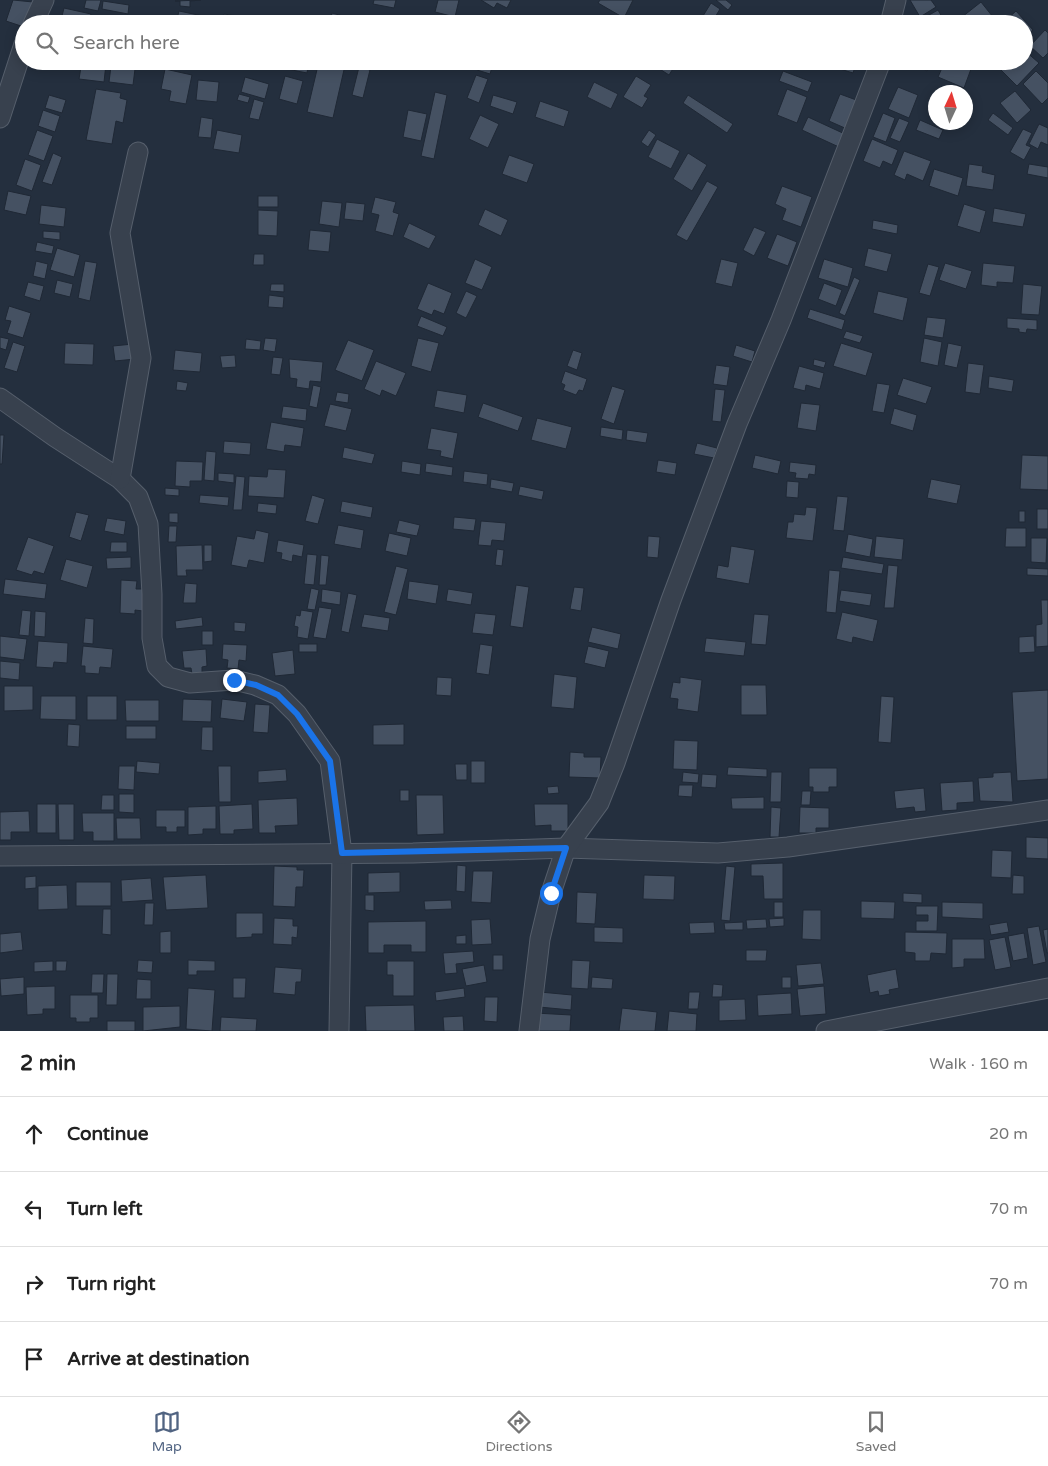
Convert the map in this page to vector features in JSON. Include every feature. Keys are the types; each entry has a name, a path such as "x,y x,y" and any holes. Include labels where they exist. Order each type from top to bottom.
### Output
{"street":[{"path":"37,15 44,0"},
{"path":"892,15 896,0"},
{"path":"0,118 16,70"},
{"path":"529,1031 540,938 551,893 566,848 599,803 609,779 671,600 737,424 781,320 878,70"},
{"path":"120,479 141,358 120,233 138,152"},
{"path":"0,398 55,437 120,479 138,497 148,524 152,594 152,638 157,666 168,677 190,683 234,680 256,685 278,695 297,714 330,761 342,853 339,1031"},
{"path":"0,856 342,853 566,848 718,853 788,847 1048,810"},
{"path":"826,1031 1048,988"}],"building":[{"path":"13,0 33,2 28,15 15,15 15,24 6,21"},
{"path":"86,0 101,0 98,11 84,8"},
{"path":"201,0 190,1 190,7 180,6 180,1 175,1"},
{"path":"374,0 396,0 394,8 373,4"},
{"path":"438,0 459,0 455,15 435,12"},
{"path":"481,0 511,0 507,8 497,3 494,8"},
{"path":"600,0 633,0 626,15 619,15 598,3"},
{"path":"716,0 726,0 732,5 728,10"},
{"path":"910,0 931,0 936,7 923,15 919,15"},
{"path":"103,1 129,5 128,14 102,9"},
{"path":"981,2 991,15 965,15"},
{"path":"711,3 720,9 716,15 704,15"},
{"path":"64,8 91,14 91,15 62,15"},
{"path":"938,10 941,15 929,15"},
{"path":"179,11 198,15 178,15"},
{"path":"1016,11 1020,15 1012,15"},
{"path":"1045,30 1048,33 1048,53 1043,58 1033,49 1033,43"},
{"path":"1033,58 1039,63 1033,69"},
{"path":"80,70 105,70 104,82 79,79"},
{"path":"110,70 135,70 133,85 109,82"},
{"path":"165,70 192,75 186,104 169,101 171,91 161,89"},
{"path":"292,70 308,70 307,73"},
{"path":"317,70 344,70 333,118 307,112"},
{"path":"358,70 370,70 363,98 352,95"},
{"path":"477,70 491,70 490,74"},
{"path":"661,70 672,70 669,75"},
{"path":"843,70 854,70 853,73"},
{"path":"941,70 971,70 965,85 957,85 938,77"},
{"path":"1001,70 1032,70 1017,86"},
{"path":"783,71 812,82 808,92 779,81"},
{"path":"1036,71 1048,83 1048,98 1042,104 1023,84"},
{"path":"476,75 488,79 479,103 467,98"},
{"path":"285,76 303,81 297,104 279,99"},
{"path":"636,76 651,85 644,96 648,98 642,108 623,97"},
{"path":"245,77 269,84 265,99 241,92"},
{"path":"198,80 219,82 217,102 196,100"},
{"path":"594,82 618,94 611,109 587,97"},
{"path":"898,87 918,95 909,118 888,109"},
{"path":"96,89 121,93 120,98 127,100 123,123 116,121 112,144 86,140"},
{"path":"787,89 807,97 797,123 777,115"},
{"path":"1015,91 1031,110 1017,123 1000,103"},
{"path":"435,92 447,95 434,159 421,156"},
{"path":"239,94 250,97 248,103 237,100"},
{"path":"840,94 859,101 847,129 829,121"},
{"path":"49,95 66,100 62,113 45,108"},
{"path":"493,95 517,102 513,114 490,106"},
{"path":"688,95 733,124 727,133 683,103"},
{"path":"254,99 264,102 259,120 249,118"},
{"path":"540,101 569,111 564,127 535,117"},
{"path":"43,110 60,116 55,132 38,126"},
{"path":"408,110 427,114 421,141 403,137"},
{"path":"883,113 895,118 886,142 873,137"},
{"path":"993,113 1013,128 1008,135 988,120"},
{"path":"480,115 499,124 488,148 469,139"},
{"path":"201,117 213,119 211,138 198,137"},
{"path":"808,117 847,135 841,148 802,130"},
{"path":"899,118 909,122 900,142 890,138"},
{"path":"920,120 928,123 928,130 943,130 939,139 916,130"},
{"path":"1039,124 1048,128 1048,145 1041,142 1038,149 1029,144"},
{"path":"1023,129 1032,133 1026,145 1031,147 1024,160 1010,152"},
{"path":"37,130 53,136 44,161 28,155"},
{"path":"217,130 242,135 239,153 213,149"},
{"path":"649,130 656,135 648,147 641,142"},
{"path":"657,139 680,151 671,169 648,157"},
{"path":"872,139 898,150 892,165 883,161 880,168 863,161"},
{"path":"904,151 931,161 923,181 907,174 905,180 894,175"},
{"path":"53,153 62,157 52,185 42,182"},
{"path":"688,153 707,165 692,191 673,179"},
{"path":"509,155 534,164 527,183 502,174"},
{"path":"25,159 41,165 32,191 16,185"},
{"path":"969,164 983,166 982,172 995,175 993,190 966,186"},
{"path":"1029,164 1048,167 1048,178 1027,174"},
{"path":"934,169 963,178 958,196 929,186"},
{"path":"707,181 718,187 687,241 676,235"},
{"path":"782,186 812,197 801,227 782,220 786,209 775,204"},
{"path":"8,191 31,196 26,215 4,210"},
{"path":"258,196 278,196 278,207 258,207"},
{"path":"375,197 396,202 393,212 399,214 393,236 375,231 379,215 371,213"},
{"path":"322,201 342,203 339,227 319,224"},
{"path":"346,202 365,204 363,221 344,219"},
{"path":"964,204 986,211 980,233 957,226"},
{"path":"41,205 66,208 64,227 39,224"},
{"path":"994,208 1026,214 1023,227 992,222"},
{"path":"485,209 508,220 501,236 478,225"},
{"path":"258,210 278,211 277,236 258,235"},
{"path":"873,220 898,225 897,234 872,229"},
{"path":"409,223 436,236 429,249 403,237"},
{"path":"754,227 766,232 754,256 743,250"},
{"path":"310,230 331,232 329,252 308,250"},
{"path":"43,231 60,232 60,240 43,238"},
{"path":"777,234 797,242 788,266 767,258"},
{"path":"37,242 54,246 52,254 35,251"},
{"path":"57,248 80,255 74,277 50,270"},
{"path":"868,248 892,254 887,272 864,266"},
{"path":"254,254 264,254 264,265 253,265"},
{"path":"475,259 492,267 482,290 465,283"},
{"path":"721,259 738,263 732,287 715,283"},
{"path":"824,259 853,268 848,287 818,278"},
{"path":"36,261 48,264 45,279 33,276"},
{"path":"85,261 97,263 90,301 78,298"},
{"path":"945,263 972,271 966,289 939,280"},
{"path":"983,263 1015,266 1013,283 997,282 997,287 981,285"},
{"path":"928,264 939,267 930,296 919,293"},
{"path":"854,277 860,280 845,316 839,313"},
{"path":"57,280 73,284 70,297 54,293"},
{"path":"28,282 44,286 40,301 24,296"},
{"path":"428,283 452,293 444,314 434,310 432,315 417,309"},
{"path":"824,283 842,290 836,306 818,299"},
{"path":"271,284 284,284 284,292 270,291"},
{"path":"1023,284 1042,286 1039,315 1021,314"},
{"path":"466,291 477,296 466,318 456,313"},
{"path":"878,291 908,298 903,321 873,313"},
{"path":"269,295 284,297 283,308 268,307"},
{"path":"9,306 31,313 23,338 7,333 11,321 5,320"},
{"path":"810,309 845,320 842,330 807,318"},
{"path":"421,316 447,327 443,336 417,326"},
{"path":"927,317 946,319 943,338 924,335"},
{"path":"1007,318 1037,320 1037,330 1027,329 1026,333 1019,332 1019,329 1007,328"},
{"path":"846,331 863,336 860,343 843,338"},
{"path":"0,337 9,339 6,350 0,348"},
{"path":"265,338 277,339 275,352 263,350"},
{"path":"418,338 439,343 431,372 411,366"},
{"path":"924,338 942,342 938,366 920,362"},
{"path":"246,339 261,341 260,350 245,349"},
{"path":"348,340 374,350 362,381 335,370"},
{"path":"13,342 25,346 17,372 4,368"},
{"path":"65,343 94,344 93,365 64,364"},
{"path":"841,343 873,353 866,376 833,366"},
{"path":"948,343 962,346 957,368 944,365"},
{"path":"133,344 135,359 115,361 113,346"},
{"path":"736,345 755,351 752,362 733,356"},
{"path":"175,350 202,353 200,372 173,370"},
{"path":"573,350 582,353 577,370 567,366"},
{"path":"235,355 236,367 222,368 220,356"},
{"path":"273,357 283,358 280,375 271,374"},
{"path":"289,359 323,362 321,382 310,381 309,389 296,387 297,379 290,378"},
{"path":"814,359 826,362 824,368 813,365"},
{"path":"376,361 406,373 396,396 382,390 380,396 364,389"},
{"path":"968,363 984,365 980,394 965,392"},
{"path":"716,365 730,367 727,386 713,384"},
{"path":"799,366 824,373 820,389 806,385 805,391 793,388"},
{"path":"565,371 587,379 583,391 579,390 576,395 563,390 565,385 561,383"},
{"path":"989,376 1014,380 1012,392 988,388"},
{"path":"903,378 932,387 926,404 897,395"},
{"path":"177,381 188,383 186,391 176,390"},
{"path":"877,383 890,385 884,413 872,411"},
{"path":"313,385 321,387 317,408 309,406"},
{"path":"612,386 625,390 614,424 601,419"},
{"path":"715,389 725,390 721,422 712,421"},
{"path":"437,390 467,395 464,413 434,407"},
{"path":"337,392 349,394 348,403 335,401"},
{"path":"483,403 523,417 518,431 478,417"},
{"path":"801,403 820,405 816,431 797,428"},
{"path":"330,404 352,409 346,431 324,426"},
{"path":"283,406 307,409 306,421 281,418"},
{"path":"894,408 917,415 913,431 890,424"},
{"path":"537,418 572,427 566,449 531,440"},
{"path":"271,422 304,428 301,447 285,445 284,452 266,449"},
{"path":"601,427 623,430 622,440 600,436"},
{"path":"431,428 458,433 453,459 440,456 441,451 427,449"},
{"path":"627,430 648,433 646,443 626,440"},
{"path":"0,435 4,435 2,464 0,464"},
{"path":"224,441 251,443 250,455 223,453"},
{"path":"697,443 717,448 714,458 694,454"},
{"path":"344,447 375,454 372,464 342,458"},
{"path":"206,451 216,452 214,481 204,480"},
{"path":"755,455 781,461 778,474 752,468"},
{"path":"1022,455 1048,456 1048,490 1020,489"},
{"path":"658,460 677,463 675,475 656,472"},
{"path":"176,461 203,462 202,481 190,481 190,487 175,486"},
{"path":"402,461 421,464 420,475 401,472"},
{"path":"790,462 816,465 815,475 809,474 808,479 795,478 796,473 789,472"},
{"path":"426,463 453,467 452,476 425,472"},
{"path":"268,469 286,470 284,498 248,496 249,476 267,477"},
{"path":"464,471 488,474 487,485 463,482"},
{"path":"218,473 234,474 234,483 218,481"},
{"path":"236,476 245,477 242,510 233,510"},
{"path":"491,479 514,483 512,492 490,488"},
{"path":"931,479 961,485 957,504 927,498"},
{"path":"787,481 799,482 798,498 786,497"},
{"path":"520,486 544,491 542,500 518,495"},
{"path":"165,488 179,489 179,496 165,495"},
{"path":"200,495 229,497 228,506 199,503"},
{"path":"312,495 325,499 318,524 305,521"},
{"path":"837,496 848,497 844,531 833,530"},
{"path":"342,501 373,507 371,518 340,512"},
{"path":"258,503 277,505 276,514 257,512"},
{"path":"806,507 817,508 813,541 786,538 788,522 793,522 794,514 805,515"},
{"path":"1037,509 1048,509 1048,529 1037,529"},
{"path":"1019,511 1025,511 1025,522 1019,522"},
{"path":"76,512 89,515 81,541 69,537"},
{"path":"169,513 178,513 178,523 169,522"},
{"path":"454,517 476,519 474,531 453,529"},
{"path":"107,518 126,521 124,535 104,531"},
{"path":"399,520 420,525 417,536 396,532"},
{"path":"481,521 506,523 504,541 492,540 491,546 478,545"},
{"path":"338,525 364,530 361,549 334,544"},
{"path":"169,526 177,526 176,542 168,542"},
{"path":"1006,528 1026,528 1026,547 1005,547"},
{"path":"256,530 269,533 264,563 249,560 247,568 231,565 237,536 254,539"},
{"path":"389,533 411,538 407,556 385,551"},
{"path":"848,534 873,539 870,557 845,552"},
{"path":"648,536 660,537 658,558 647,557"},
{"path":"876,536 904,539 902,560 874,557"},
{"path":"28,537 54,546 44,574 34,571 32,575 16,570"},
{"path":"1031,538 1047,538 1046,563 1031,562"},
{"path":"278,540 304,545 302,557 293,555 292,562 281,559 282,553 276,552"},
{"path":"111,542 127,542 127,552 110,552"},
{"path":"202,545 203,570 186,570 187,576 177,576 176,546"},
{"path":"204,545 212,545 212,561 204,562"},
{"path":"731,546 755,550 749,584 716,578 718,565 728,567"},
{"path":"497,549 504,550 502,566 495,565"},
{"path":"307,554 317,555 314,585 304,584"},
{"path":"321,555 329,556 326,585 319,585"},
{"path":"131,557 131,568 107,569 106,558"},
{"path":"843,557 884,564 882,574 841,568"},
{"path":"66,559 93,566 87,588 60,580"},
{"path":"888,565 898,566 894,608 884,608"},
{"path":"396,566 408,569 396,615 384,612"},
{"path":"1027,568 1048,569 1048,576 1027,575"},
{"path":"829,570 840,571 836,613 826,612"},
{"path":"5,579 47,584 45,599 3,594"},
{"path":"121,580 137,581 136,589 144,589 143,611 135,610 135,614 120,613"},
{"path":"409,581 439,585 436,604 407,599"},
{"path":"185,583 197,584 196,603 183,603"},
{"path":"516,585 529,587 523,628 510,626"},
{"path":"574,587 584,588 581,611 570,609"},
{"path":"311,588 319,590 315,610 307,609"},
{"path":"322,589 341,592 340,605 321,602"},
{"path":"448,589 473,593 471,605 446,601"},
{"path":"841,590 872,594 870,606 839,601"},
{"path":"348,593 357,595 349,633 341,631"},
{"path":"1041,600 1048,600 1048,646 1036,647 1036,625 1042,624"},
{"path":"319,607 332,609 326,639 313,637"},
{"path":"22,610 31,611 29,636 19,635"},
{"path":"301,610 313,612 308,639 297,637 298,627 294,626 296,615 300,616"},
{"path":"35,611 46,612 45,637 34,636"},
{"path":"842,612 878,620 873,642 853,637 852,643 836,639"},
{"path":"475,613 496,615 493,635 472,633"},
{"path":"364,614 390,618 388,631 361,627"},
{"path":"754,614 769,615 766,645 751,644"},
{"path":"202,617 203,626 176,629 175,621"},
{"path":"85,618 94,619 93,644 83,643"},
{"path":"234,622 246,623 245,632 234,631"},
{"path":"592,627 621,634 618,649 588,642"},
{"path":"202,631 213,631 213,645 202,645"},
{"path":"0,636 27,639 24,660 0,657"},
{"path":"1034,636 1035,652 1019,653 1019,637"},
{"path":"706,638 746,642 744,656 704,652"},
{"path":"38,641 68,643 67,663 54,662 53,668 36,667"},
{"path":"223,644 247,645 246,661 239,660 238,669 227,668 228,660 222,659"},
{"path":"299,644 317,644 317,652 299,652"},
{"path":"480,644 493,646 489,675 476,673"},
{"path":"83,646 113,649 111,668 100,667 99,674 85,673 85,666 81,666"},
{"path":"588,646 609,651 605,668 584,663"},
{"path":"206,649 207,666 202,667 202,673 192,674 191,668 184,668 182,651"},
{"path":"293,650 295,674 275,676 272,653"},
{"path":"0,661 20,663 19,680 0,678"},
{"path":"554,674 577,677 574,709 551,707"},
{"path":"437,677 452,678 451,696 436,695"},
{"path":"680,677 702,680 698,712 677,709 678,699 670,698 673,682 680,683"},
{"path":"741,685 766,685 767,715 741,715"},
{"path":"4,686 33,686 33,710 4,711"},
{"path":"1048,690 1048,779 1017,781 1012,692"},
{"path":"41,696 76,696 76,720 40,719"},
{"path":"87,696 117,696 117,720 87,720"},
{"path":"881,696 894,697 891,743 878,742"},
{"path":"183,699 212,700 211,722 182,721"},
{"path":"222,699 247,702 244,721 220,718"},
{"path":"125,700 159,700 159,721 126,721"},
{"path":"255,704 270,705 268,733 253,732"},
{"path":"68,724 80,725 79,747 67,746"},
{"path":"404,724 404,745 373,745 373,725"},
{"path":"126,726 156,726 156,739 126,739"},
{"path":"202,727 213,727 213,751 201,750"},
{"path":"674,740 698,741 697,770 673,769"},
{"path":"570,752 584,753 584,757 601,757 600,778 569,777"},
{"path":"137,761 160,763 159,774 136,772"},
{"path":"471,761 485,761 485,783 471,783"},
{"path":"455,764 467,764 467,780 456,780"},
{"path":"119,766 135,766 134,790 118,789"},
{"path":"218,766 231,766 231,802 219,802"},
{"path":"728,767 767,769 767,777 727,775"},
{"path":"809,768 837,768 837,787 829,787 829,792 813,792 813,787 809,787"},
{"path":"286,769 287,781 258,783 258,771"},
{"path":"683,772 699,774 698,783 682,782"},
{"path":"771,772 782,772 781,802 770,802"},
{"path":"1011,772 1013,802 980,801 978,778 993,777 993,773"},
{"path":"702,774 717,775 716,788 701,787"},
{"path":"973,781 974,802 957,803 957,810 942,811 940,783"},
{"path":"679,785 693,785 692,797 678,796"},
{"path":"558,786 559,793 548,794 547,787"},
{"path":"924,788 926,811 915,812 914,807 896,809 894,791"},
{"path":"400,790 409,790 409,801 400,801"},
{"path":"802,791 811,791 810,805 801,805"},
{"path":"119,794 134,794 134,813 119,812"},
{"path":"102,795 114,795 114,810 101,810"},
{"path":"416,795 443,795 444,834 417,835"},
{"path":"764,797 764,809 732,809 731,798"},
{"path":"297,798 298,825 275,826 276,833 259,833 258,800"},
{"path":"37,804 56,804 56,833 37,833"},
{"path":"58,804 74,804 74,840 59,840"},
{"path":"252,804 253,829 234,830 234,834 220,834 219,806"},
{"path":"534,804 568,804 568,831 551,831 551,825 535,826"},
{"path":"216,806 216,829 203,829 203,834 188,835 188,807"},
{"path":"771,807 781,808 779,837 770,837"},
{"path":"800,807 829,808 829,828 816,828 816,833 799,833"},
{"path":"156,810 185,810 185,827 177,827 177,832 166,832 166,827 156,827"},
{"path":"29,811 30,832 11,832 11,840 0,840 0,812"},
{"path":"82,813 114,813 114,841 93,841 93,832 83,832"},
{"path":"116,818 140,818 141,839 117,839"},
{"path":"1026,837 1048,838 1048,859 1026,858"},
{"path":"992,850 1012,851 1011,878 991,877"},
{"path":"783,863 783,899 764,899 763,876 751,876 751,864"},
{"path":"457,865 466,866 465,892 456,891"},
{"path":"274,866 297,867 297,870 304,870 303,887 296,887 295,907 273,906"},
{"path":"726,866 735,867 730,921 721,920"},
{"path":"473,871 493,871 491,903 471,902"},
{"path":"400,872 400,892 368,893 368,873"},
{"path":"206,875 208,908 166,910 163,877"},
{"path":"644,875 675,876 674,900 643,899"},
{"path":"1013,875 1024,876 1024,894 1012,894"},
{"path":"36,876 36,888 25,889 25,877"},
{"path":"151,878 153,900 122,902 121,880"},
{"path":"76,882 111,882 111,906 76,906"},
{"path":"67,885 68,909 38,910 38,886"},
{"path":"577,892 597,893 595,924 576,923"},
{"path":"903,893 922,894 922,903 903,902"},
{"path":"365,895 374,895 374,911 365,910"},
{"path":"451,900 452,909 425,910 424,901"},
{"path":"861,901 895,902 894,919 861,918"},
{"path":"774,902 783,902 783,917 774,917"},
{"path":"942,902 983,903 983,919 942,917"},
{"path":"145,903 154,903 153,925 144,925"},
{"path":"916,906 938,906 937,931 916,931 916,921 928,921 928,915 916,915"},
{"path":"103,909 111,909 111,935 102,934"},
{"path":"803,910 821,910 821,940 802,939"},
{"path":"236,913 263,913 263,934 252,934 252,937 236,938"},
{"path":"274,918 293,919 293,926 298,926 297,938 292,937 292,945 273,944"},
{"path":"784,918 784,926 770,927 769,919"},
{"path":"490,919 492,944 472,945 471,920"},
{"path":"766,919 767,928 747,929 746,920"},
{"path":"426,921 426,952 411,952 411,945 384,945 384,953 368,953 368,922"},
{"path":"714,922 715,933 690,934 689,923"},
{"path":"743,922 743,930 725,930 724,923"},
{"path":"1007,922 1009,932 991,935 989,925"},
{"path":"1039,926 1046,962 1033,965 1027,928"},
{"path":"594,927 623,928 623,943 594,942"},
{"path":"1048,929 1048,953 1047,953 1043,930"},
{"path":"171,931 171,953 160,953 160,932"},
{"path":"21,932 23,950 0,953 0,934"},
{"path":"905,932 947,933 946,954 931,953 930,961 915,961 915,953 905,952"},
{"path":"1024,933 1028,958 1013,961 1008,936"},
{"path":"466,935 466,944 456,944 456,936"},
{"path":"1005,937 1011,967 995,970 989,940"},
{"path":"952,939 984,939 985,959 964,959 964,967 952,968"},
{"path":"746,950 767,950 766,961 746,961"},
{"path":"473,951 474,962 456,964 457,973 445,974 443,953"},
{"path":"493,955 503,955 503,970 493,970"},
{"path":"138,960 153,961 152,973 137,972"},
{"path":"188,960 215,961 215,971 197,971 197,975 188,975"},
{"path":"572,960 590,961 588,989 571,988"},
{"path":"53,961 53,971 34,972 34,962"},
{"path":"56,961 67,961 66,971 56,971"},
{"path":"387,961 414,961 414,996 393,996 393,975 387,975"},
{"path":"821,963 824,984 798,986 796,965"},
{"path":"484,965 487,982 466,986 462,969"},
{"path":"275,967 302,969 301,982 296,982 295,995 273,993"},
{"path":"896,969 899,988 889,990 890,994 879,996 878,991 870,993 867,975"},
{"path":"92,974 104,974 103,993 91,993"},
{"path":"107,974 118,974 117,1005 106,1005"},
{"path":"24,977 24,994 1,996 0,979"},
{"path":"592,977 613,979 612,989 591,988"},
{"path":"782,977 791,977 791,988 782,988"},
{"path":"233,978 246,978 245,998 233,998"},
{"path":"137,979 151,980 151,999 136,999"},
{"path":"713,984 723,985 722,997 712,997"},
{"path":"55,986 55,1009 43,1009 43,1014 27,1015 26,987"},
{"path":"824,986 826,1014 800,1016 797,989"},
{"path":"188,988 215,990 212,1031 186,1029"},
{"path":"464,988 465,997 436,1001 435,992"},
{"path":"540,992 572,995 571,1010 539,1007"},
{"path":"689,992 700,992 698,1009 688,1009"},
{"path":"791,993 792,1014 758,1016 757,995"},
{"path":"70,995 98,995 98,1018 90,1018 90,1022 76,1022 76,1018 70,1018"},
{"path":"485,997 498,997 497,1022 484,1021"},
{"path":"745,999 746,1020 719,1021 719,1000"},
{"path":"414,1005 415,1031 366,1031 365,1006"},
{"path":"180,1006 180,1027 143,1031 143,1007"},
{"path":"622,1008 657,1012 655,1031 619,1031"},
{"path":"669,1011 697,1014 696,1031 667,1031"},
{"path":"535,1013 571,1015 570,1031 534,1031"},
{"path":"463,1016 464,1031 444,1031 443,1017"},
{"path":"221,1017 257,1019 256,1031 220,1031"},
{"path":"107,1021 135,1021 135,1031 107,1031"}],"route":[{"path":"234,680 256,685 278,695 297,714 330,761 342,853 413,853 566,848 551,893"}]}
